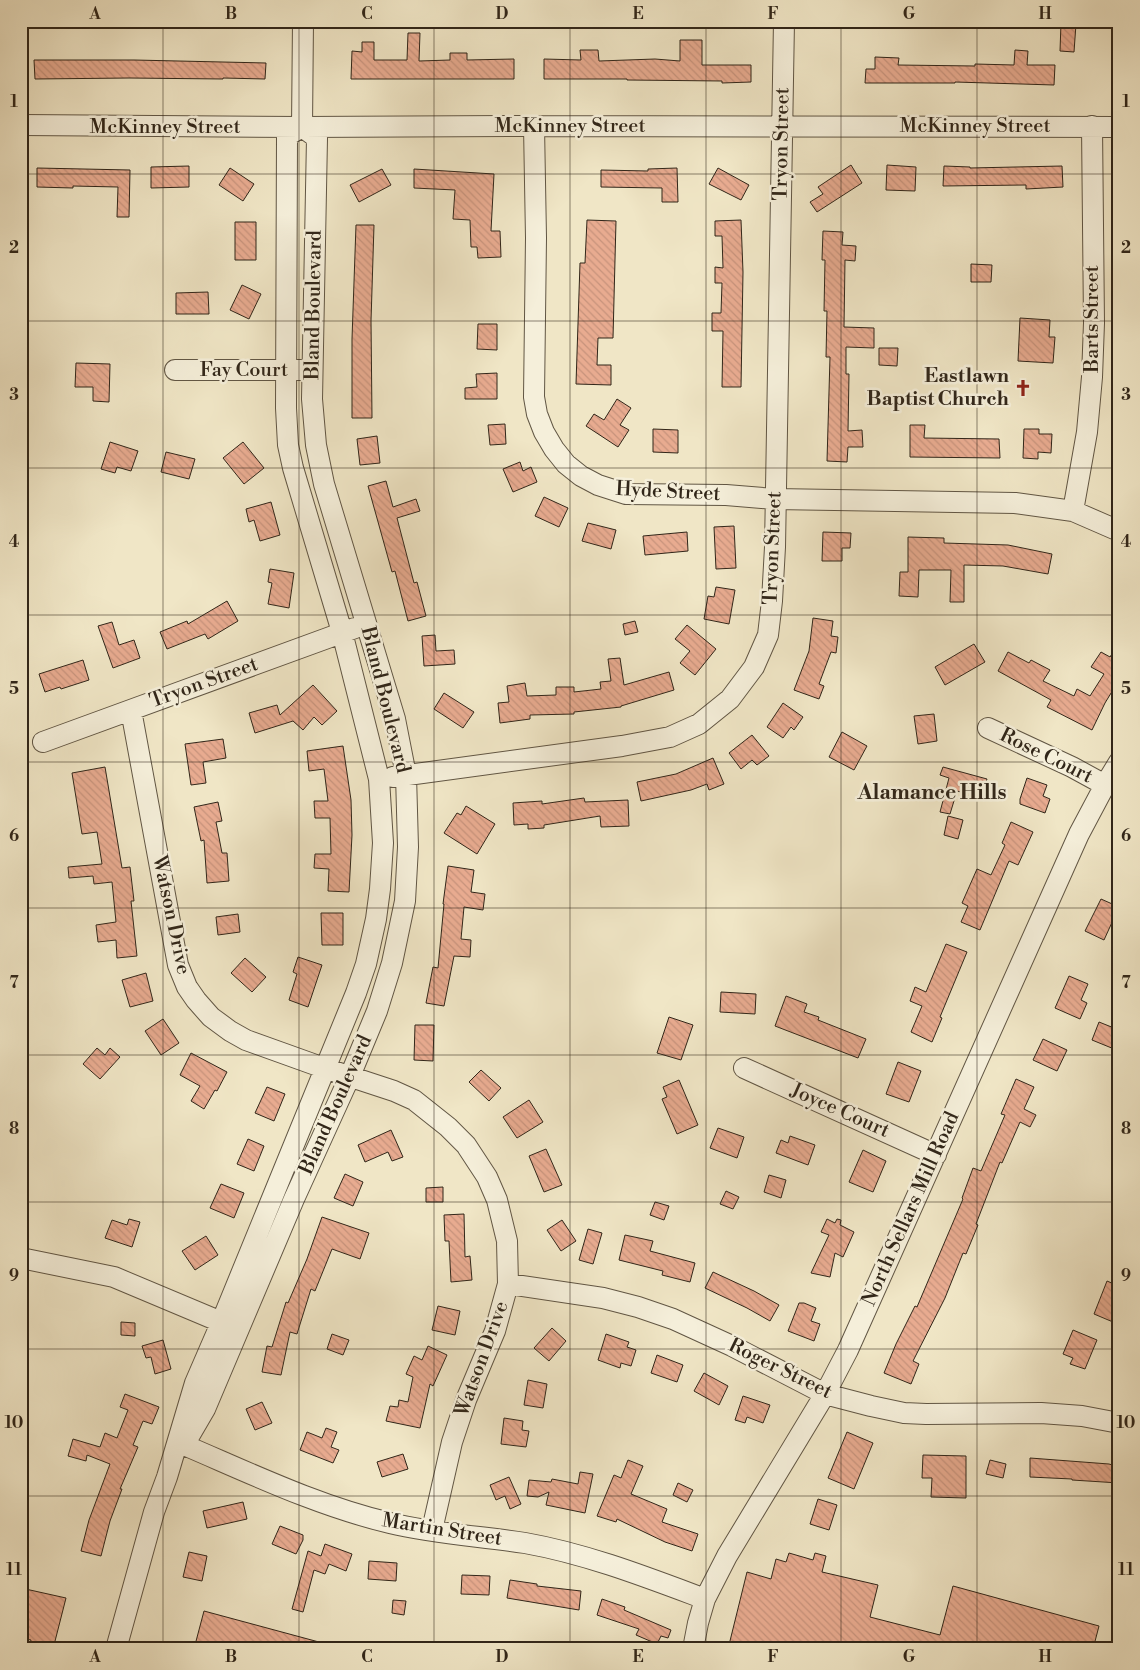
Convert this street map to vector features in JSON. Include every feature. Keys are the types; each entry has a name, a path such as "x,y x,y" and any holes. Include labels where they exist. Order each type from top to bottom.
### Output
{"street":[{"path":"302,127 303,21"},
{"name":"Tryon Street","path":"379,779 622,746 670,737 699,724 730,699 754,668 768,635 775,547 784,21"},
{"name":"McKinney Street","path":"21,126 1119,127"},
{"name":"Hyde Street","path":"534,126 536,238 534,397 537,414 544,432 566,464 581,476 598,486 626,494 1015,503 1073,511 1119,531"},
{"name":"Barts Street","path":"1073,511 1087,432 1092,377 1094,323 1092,126"},
{"name":"Bland Boulevard","path":"116,1649 154,1512 195,1383 230,1326 294,1200 350,1076 377,1012 392,963 405,901 408,847 406,775 395,719 324,484 313,419 317,138 302,127 287,136 286,408 288,445 292,468 342,632 379,779 383,843 380,889 376,919 366,964 356,993 324,1068 230,1326 205,1409 166,1477"},
{"name":"Fay Court","path":"175,370 313,370"},
{"name":"Tryon Street","path":"43,742 366,624"},
{"name":"Watson Drive","path":"131,710 178,965 187,987 196,1000 211,1018 230,1032 246,1040 394,1091 414,1100 448,1127 466,1145 484,1171 497,1200 507,1241 508,1284 495,1331 466,1400 452,1442 432,1530"},
{"name":"Rose Court","path":"988,728 1105,784"},
{"name":"North Sellars Mill Road","path":"693,1649 705,1599 727,1556 824,1394 848,1350 1079,834 1105,784 1119,762"},
{"name":"Joyce Court","path":"744,1068 936,1155"},
{"path":"21,1258 114,1277 230,1326"},
{"name":"Roger Street","path":"508,1284 603,1298 638,1307 672,1319 732,1346 824,1394 871,1406 904,1413 1041,1413 1082,1416 1119,1423"},
{"name":"Martin Street","path":"184,1445 312,1499 346,1511 391,1523 525,1543 572,1553 632,1572 705,1599"}],"building":[{"path":"1061,23 1076,24 1074,52 1060,51"},
{"path":"408,33 420,33 419,61 450,60 450,53 467,53 467,60 514,59 514,79 351,79 352,51 362,52 362,42 374,42 374,60 407,60"},
{"path":"680,40 702,40 702,65 751,65 751,82 544,79 544,59 581,60 580,50 598,50 599,61 655,59 680,61"},
{"path":"1015,50 1028,51 1027,65 1055,65 1054,85 955,82 865,83 866,69 875,69 875,57 899,58 898,65 1014,65"},
{"path":"34,60 266,63 265,79 35,79"},
{"path":"851,165 862,183 817,212 810,202 823,194 818,187"},
{"path":"887,165 916,167 915,191 886,190"},
{"path":"189,166 189,187 151,188 151,167"},
{"path":"944,166 970,168 1062,166 1063,187 1026,189 1026,185 943,186"},
{"path":"37,168 130,170 129,217 117,217 118,187 37,187"},
{"path":"230,168 254,184 243,201 219,185"},
{"path":"677,168 678,202 662,202 662,188 601,187 601,170 648,171 648,169"},
{"path":"718,168 749,185 741,200 709,184"},
{"path":"382,169 391,185 359,202 350,185"},
{"path":"414,169 494,174 491,231 500,231 501,257 478,258 477,247 471,247 470,220 453,219 455,190 414,188"},
{"path":"587,220 616,221 613,338 598,338 597,365 611,365 611,385 576,384 580,263 585,263"},
{"path":"741,220 743,272 741,387 722,387 723,331 712,331 712,313 721,313 722,283 715,283 715,267 723,268 722,236 715,236 715,221"},
{"path":"235,222 256,222 256,260 235,260"},
{"path":"356,225 374,225 371,321 372,418 352,418 352,339"},
{"path":"823,231 843,232 842,245 856,246 855,261 845,260 844,327 874,328 874,348 846,347 846,374 849,374 848,431 862,430 863,447 848,447 847,462 827,461 830,357 826,357 827,311 824,311 825,260 822,260"},
{"path":"971,264 992,265 991,282 971,282"},
{"path":"242,285 261,294 249,319 230,310"},
{"path":"208,292 209,314 176,314 176,293"},
{"path":"1020,318 1050,320 1049,337 1055,337 1053,363 1018,361"},
{"path":"478,324 497,324 497,350 477,349"},
{"path":"879,348 898,348 897,366 879,365"},
{"path":"76,363 110,364 109,402 93,401 93,387 75,387"},
{"path":"497,373 497,399 465,399 465,388 477,387 476,374"},
{"path":"617,399 631,408 620,425 629,430 618,447 586,426 594,414 604,420"},
{"path":"505,424 506,444 490,445 488,425"},
{"path":"910,425 925,425 924,438 999,439 1000,458 910,457"},
{"path":"653,429 678,430 678,453 653,452"},
{"path":"1024,429 1039,429 1039,434 1052,434 1051,453 1038,452 1038,459 1023,458"},
{"path":"377,436 380,463 360,465 357,439"},
{"path":"110,442 138,451 131,471 117,467 115,473 101,469"},
{"path":"243,442 264,468 244,484 223,458"},
{"path":"166,452 195,459 189,479 161,472"},
{"path":"520,462 523,471 531,467 537,482 513,492 503,469"},
{"path":"386,481 393,507 416,499 420,511 397,518 414,583 417,582 426,616 408,621 395,571 392,572 368,486"},
{"path":"544,497 568,508 559,527 535,516"},
{"path":"271,502 280,535 260,541 254,520 249,522 246,509"},
{"path":"588,523 616,530 611,549 582,541"},
{"path":"734,526 736,568 716,569 714,527"},
{"path":"687,532 688,551 645,555 643,536"},
{"path":"823,532 851,533 850,548 842,548 842,561 822,561"},
{"path":"908,537 944,538 944,543 1008,545 1052,554 1048,574 1003,566 964,565 964,602 950,602 951,570 919,570 918,597 899,596 900,572 908,572"},
{"path":"270,569 294,573 289,608 268,604 272,583 268,582"},
{"path":"716,587 735,590 729,624 704,619 708,596 714,597"},
{"path":"227,601 238,621 208,639 205,634 167,649 160,632 187,621 188,624"},
{"path":"813,618 833,621 831,636 838,637 836,653 831,652 819,684 824,686 819,699 794,690 809,651"},
{"path":"635,621 638,632 625,635 623,624"},
{"path":"112,622 119,645 134,640 140,658 113,668 98,626"},
{"path":"687,625 716,649 695,675 680,663 690,651 675,639"},
{"path":"435,635 436,651 454,650 455,664 424,666 422,636"},
{"path":"1119,643 1119,680 1092,730 1047,707 1051,700 998,671 1008,652 1029,663 1031,660 1050,670 1043,681 1074,696 1077,689 1090,696 1104,674 1091,667 1101,652 1110,657"},
{"path":"974,644 985,662 945,685 935,667"},
{"path":"620,658 624,685 669,672 674,690 621,707 574,712 574,714 530,715 530,719 500,723 498,703 509,702 507,686 525,683 527,696 556,695 556,687 574,687 574,692 601,689 600,682 611,681 608,659"},
{"path":"83,660 89,680 45,692 39,674"},
{"path":"313,685 337,711 322,725 314,717 303,730 293,721 255,733 249,713 277,705 280,715"},
{"path":"444,693 474,712 463,728 434,709"},
{"path":"783,703 803,717 794,730 791,727 783,738 767,727"},
{"path":"934,714 937,741 918,744 914,716"},
{"path":"842,732 867,746 854,770 829,757"},
{"path":"752,735 769,756 757,765 752,760 741,769 729,753"},
{"path":"223,739 226,758 203,762 206,783 191,785 185,744"},
{"path":"343,746 351,800 352,835 349,892 328,891 329,869 314,868 315,854 331,854 330,818 315,818 314,801 328,801 324,769 309,771 307,751"},
{"path":"713,758 724,784 709,790 707,784 691,790 641,801 637,782 676,774"},
{"path":"105,767 122,868 130,867 134,901 131,901 137,956 117,958 116,940 98,942 96,925 116,922 112,882 94,884 93,876 69,878 68,867 102,864 97,832 82,834 72,773"},
{"path":"943,767 987,779 983,791 965,784 961,792 957,791 950,814 940,812 949,778 940,775"},
{"path":"1027,778 1047,785 1043,796 1050,799 1045,813 1020,804"},
{"path":"584,798 585,802 628,800 629,826 601,827 600,816 544,825 544,828 528,829 528,824 514,825 513,803 542,801 542,804"},
{"path":"218,802 222,821 216,822 222,853 227,853 229,881 207,883 204,840 201,841 194,807"},
{"path":"466,806 495,824 477,854 444,833 457,813 461,815"},
{"path":"948,816 963,820 958,839 944,835"},
{"path":"1011,822 1033,832 1018,865 1009,861 980,930 961,922 968,906 962,903 977,869 991,875 1005,845 1002,843"},
{"path":"448,866 474,870 471,892 485,894 483,910 464,907 461,939 471,940 470,957 454,956 444,1006 426,1003 433,967 438,968"},
{"path":"1101,899 1119,907 1104,940 1085,931"},
{"path":"321,913 343,913 343,945 322,945"},
{"path":"238,914 240,932 218,935 216,917"},
{"path":"946,944 967,952 940,1017 942,1018 932,1042 911,1032 922,1006 910,1001 915,987 926,992"},
{"path":"298,957 322,965 308,1007 289,1000 297,974 293,972"},
{"path":"245,958 266,977 252,992 231,973"},
{"path":"146,973 153,1001 130,1007 122,980"},
{"path":"1069,976 1088,984 1081,1000 1087,1003 1080,1019 1055,1008"},
{"path":"721,992 756,994 755,1014 720,1012"},
{"path":"786,996 807,1004 804,1012 819,1017 818,1020 866,1039 858,1058 775,1026"},
{"path":"669,1017 693,1025 681,1060 657,1053"},
{"path":"163,1019 179,1043 161,1055 145,1031"},
{"path":"1099,1022 1119,1030 1119,1051 1092,1040"},
{"path":"415,1025 434,1025 433,1061 414,1060"},
{"path":"1043,1039 1067,1050 1057,1071 1033,1060"},
{"path":"97,1048 105,1055 110,1048 120,1057 100,1079 83,1064"},
{"path":"191,1053 227,1072 217,1091 215,1090 204,1109 191,1101 200,1086 180,1075"},
{"path":"898,1062 921,1071 909,1102 886,1094"},
{"path":"481,1070 501,1088 489,1101 469,1082"},
{"path":"1016,1079 1034,1087 1024,1109 1036,1115 1030,1127 1020,1122 1002,1163 1000,1162 966,1254 963,1253 945,1298 913,1361 919,1364 911,1384 884,1373 915,1306 917,1307 963,1199 973,1168 981,1171 1005,1115 1001,1114"},
{"path":"679,1080 698,1125 677,1134 662,1099 667,1097 663,1087"},
{"path":"267,1087 285,1094 274,1121 255,1113"},
{"path":"529,1100 543,1122 517,1138 503,1117"},
{"path":"718,1128 744,1137 737,1158 710,1148"},
{"path":"391,1130 403,1157 392,1161 388,1152 365,1162 358,1145"},
{"path":"790,1136 815,1145 808,1165 776,1153 781,1140 788,1143"},
{"path":"248,1139 264,1146 254,1171 237,1164"},
{"path":"546,1149 562,1185 544,1192 529,1156"},
{"path":"863,1150 886,1161 873,1192 849,1182"},
{"path":"345,1174 363,1182 353,1206 334,1198"},
{"path":"769,1175 786,1180 781,1198 764,1192"},
{"path":"221,1184 244,1193 234,1218 210,1208"},
{"path":"443,1187 443,1202 426,1202 426,1188"},
{"path":"726,1191 739,1197 733,1209 720,1204"},
{"path":"655,1202 669,1206 664,1220 650,1215"},
{"path":"464,1214 465,1257 470,1256 472,1280 451,1282 449,1241 445,1241 444,1215"},
{"path":"322,1217 369,1233 360,1259 332,1249 315,1291 311,1289 297,1334 290,1332 281,1375 262,1372 267,1346 272,1347 286,1302 288,1303 307,1259"},
{"path":"129,1219 140,1222 132,1247 105,1238 112,1220 127,1225"},
{"path":"827,1219 835,1223 837,1219 841,1220 840,1225 854,1232 843,1257 835,1253 830,1277 811,1273 829,1235 821,1232"},
{"path":"562,1220 576,1241 561,1251 547,1230"},
{"path":"588,1229 602,1233 593,1264 579,1260"},
{"path":"625,1235 653,1241 650,1251 695,1263 690,1282 662,1275 663,1271 619,1260"},
{"path":"206,1236 218,1255 195,1270 182,1251"},
{"path":"713,1272 779,1305 770,1321 705,1288"},
{"path":"1107,1281 1119,1286 1119,1307 1113,1322 1094,1314"},
{"path":"799,1303 816,1308 811,1321 820,1324 814,1341 788,1331"},
{"path":"438,1306 460,1311 455,1335 432,1330"},
{"path":"121,1322 135,1323 135,1336 121,1335"},
{"path":"552,1328 566,1341 549,1361 534,1348"},
{"path":"1073,1330 1097,1340 1085,1369 1070,1364 1073,1358 1063,1354"},
{"path":"332,1334 349,1340 343,1355 327,1349"},
{"path":"606,1334 629,1342 627,1347 636,1350 631,1366 621,1363 620,1368 598,1360"},
{"path":"163,1340 171,1369 155,1374 151,1357 146,1358 142,1346"},
{"path":"428,1346 447,1355 433,1386 430,1384 420,1428 386,1421 390,1406 398,1407 399,1400 408,1402 413,1377 406,1374 414,1356 422,1360"},
{"path":"657,1355 683,1365 677,1382 651,1373"},
{"path":"704,1373 728,1386 719,1405 694,1391"},
{"path":"528,1380 547,1384 543,1408 524,1405"},
{"path":"125,1394 159,1407 152,1424 143,1421 133,1445 138,1447 120,1489 122,1489 110,1521 101,1556 81,1551 89,1520 110,1464 87,1455 86,1461 68,1456 73,1439 100,1447 105,1433 117,1438 128,1410 120,1407"},
{"path":"743,1396 770,1405 763,1423 747,1417 745,1423 735,1420"},
{"path":"262,1402 272,1423 255,1430 246,1409"},
{"path":"504,1418 523,1421 522,1430 529,1431 526,1447 501,1444"},
{"path":"326,1428 337,1432 331,1447 339,1450 333,1463 300,1450 307,1432 322,1438"},
{"path":"847,1432 873,1443 854,1489 828,1478"},
{"path":"403,1454 408,1469 382,1477 377,1462"},
{"path":"923,1455 966,1456 966,1498 931,1497 932,1478 922,1478"},
{"path":"1030,1458 1109,1464 1119,1467 1119,1483 1030,1477"},
{"path":"628,1460 643,1466 631,1494 667,1509 662,1522 698,1534 692,1551 665,1542 617,1519 616,1522 597,1516 614,1475 621,1478"},
{"path":"990,1460 1006,1464 1003,1478 986,1474"},
{"path":"580,1472 593,1474 585,1513 546,1505 549,1492 538,1497 527,1496 529,1480 551,1482 552,1479 578,1484"},
{"path":"509,1477 521,1504 510,1509 505,1496 496,1500 490,1485"},
{"path":"678,1483 693,1490 687,1502 673,1495"},
{"path":"818,1499 837,1505 829,1530 810,1524"},
{"path":"243,1502 247,1519 207,1528 203,1511"},
{"path":"280,1526 303,1535 303,1540 296,1554 272,1544"},
{"path":"325,1544 352,1554 346,1571 329,1564 325,1574 314,1570 303,1612 292,1609 308,1551 321,1556"},
{"path":"189,1552 207,1556 202,1581 183,1577"},
{"path":"789,1553 813,1560 815,1553 826,1556 822,1572 878,1585 870,1617 940,1635 953,1586 1099,1626 1093,1649 728,1649 747,1572 771,1579 776,1559 786,1562"},
{"path":"369,1561 397,1563 396,1581 368,1579"},
{"path":"462,1575 490,1576 489,1595 461,1594"},
{"path":"510,1580 537,1584 537,1586 581,1591 579,1610 507,1598"},
{"path":"21,1588 66,1598 53,1649 29,1649 31,1640 21,1638"},
{"path":"602,1599 625,1607 624,1610 671,1630 668,1638 661,1636 657,1644 636,1635 639,1629 597,1615"},
{"path":"393,1600 406,1601 404,1615 392,1613"},
{"path":"204,1611 330,1645 329,1649 212,1649 195,1645"}],"place":[{"name":"Eastlawn Baptist Church","path":"1023,388"}],"district":[{"name":"Alamance Hills","path":"932,793"}]}
